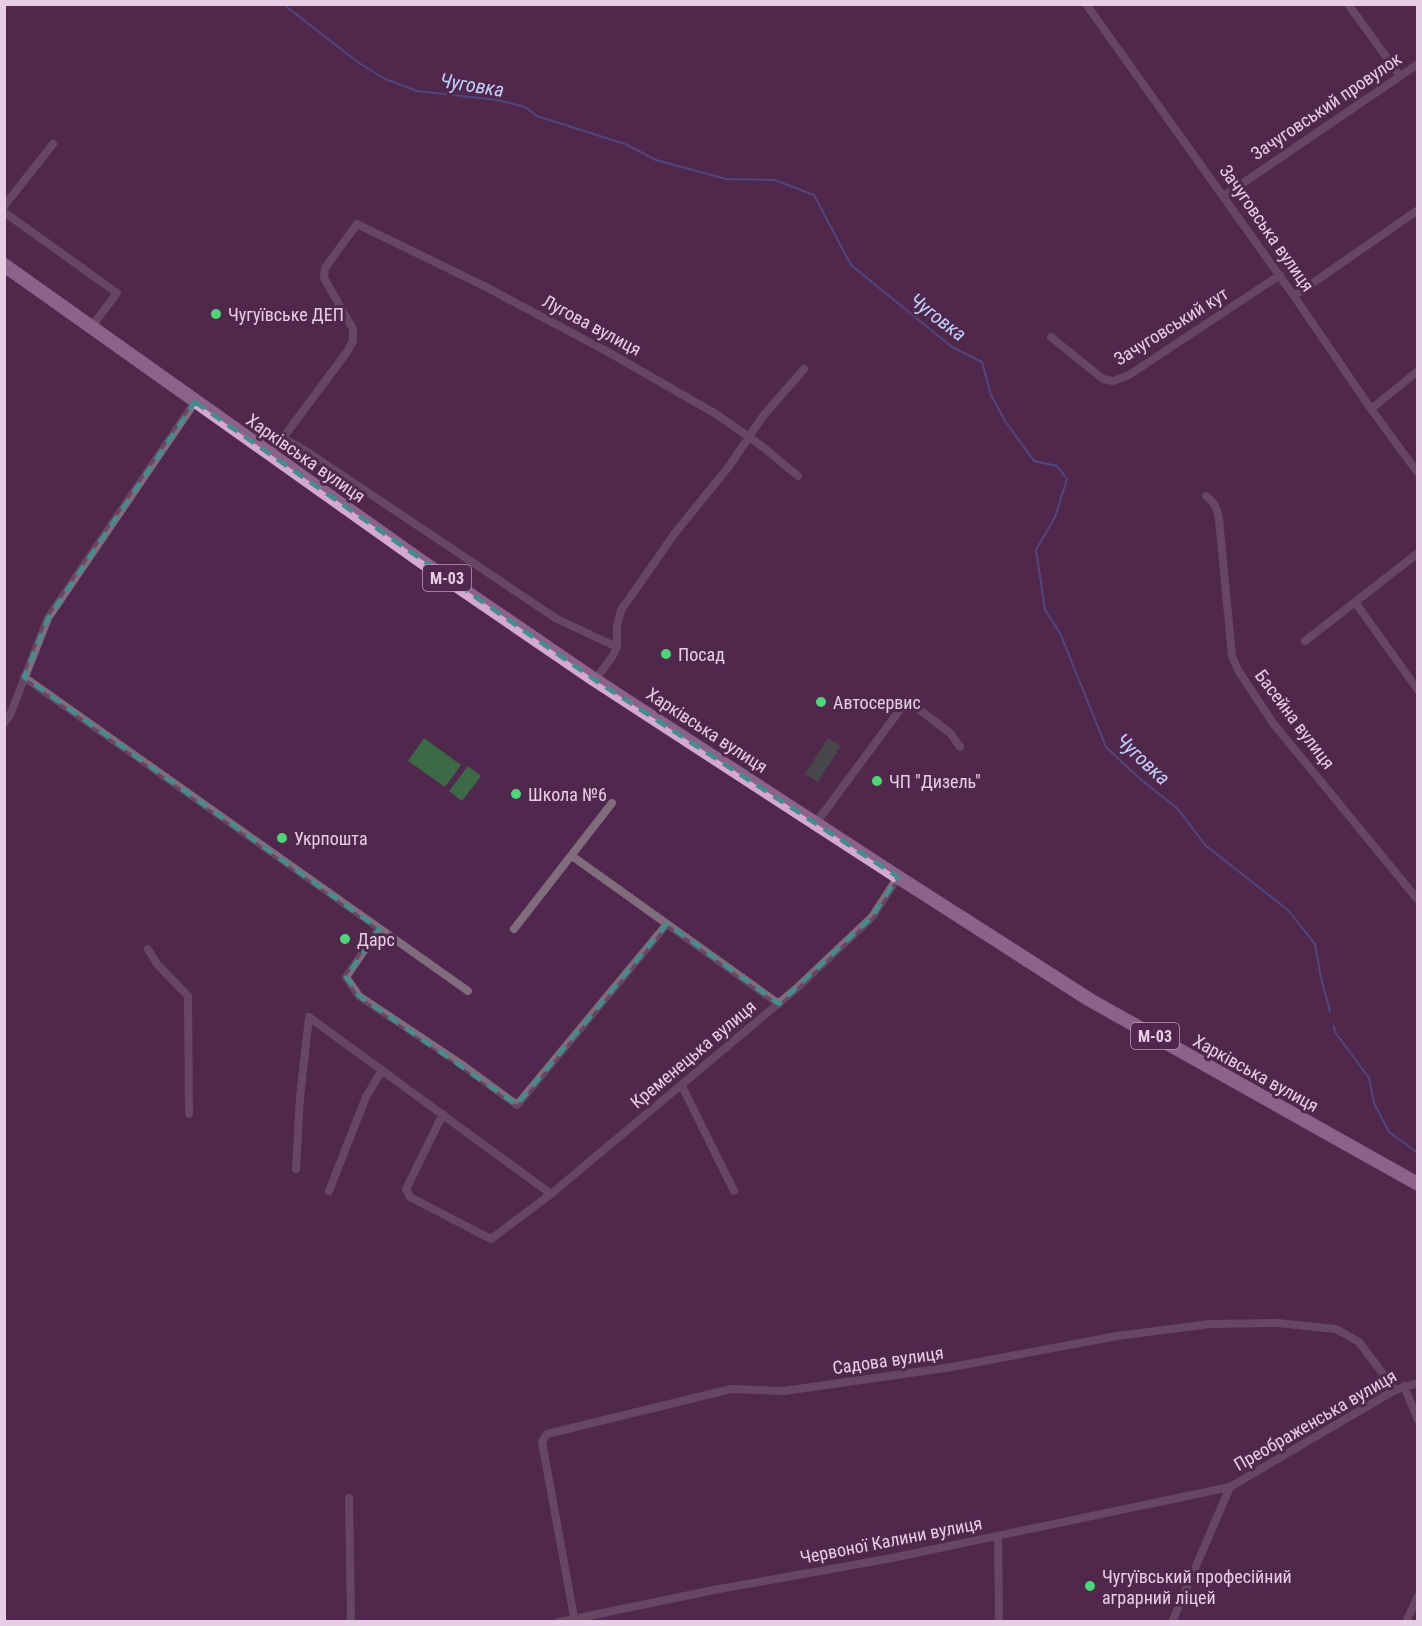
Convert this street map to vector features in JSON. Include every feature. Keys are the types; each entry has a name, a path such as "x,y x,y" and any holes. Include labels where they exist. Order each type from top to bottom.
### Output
{"highway":[{"name":"Харківська вулиця","path":"4,265 421,561 595,680 898,877 1090,1000 1418,1184"}],"street":[{"name":"Зачуговська вулиця","path":"1086,4 1418,473"},
{"path":"1348,4 1400,76"},
{"name":"Зачуговський провулок","path":"1224,196 1418,64"},
{"path":"4,206 52,144"},
{"path":"1294,296 1418,210"},
{"path":"4,212 117,292 92,326"},
{"name":"Лугова вулиця","path":"283,438 353,340 353,328 323,273 357,224 486,287 608,352 716,414 763,447 798,476"},
{"name":"Зачуговський кут","path":"1051,337 1103,379 1113,381 1129,375 1280,275"},
{"path":"595,680 617,647 616,626 621,610 675,533 730,465 764,416 804,369"},
{"path":"1371,409 1418,371"},
{"path":"4,723 10,715 48,618 195,402"},
{"path":"270,455 283,438 309,453 557,619 617,647"},
{"name":"Басейна вулиця","path":"1206,496 1217,507 1220,519 1232,656 1238,670 1273,723 1418,900"},
{"path":"1305,641 1418,553"},
{"path":"1355,602 1418,690"},
{"path":"24,677 468,991"},
{"path":"816,823 902,707 912,704 950,733 960,747"},
{"path":"514,929 612,803"},
{"path":"572,856 779,1004"},
{"name":"Кременецька вулиця","path":"443,1114 406,1189 410,1197 491,1239 551,1194 779,1004 872,917 898,877"},
{"path":"379,929 346,977 359,996 461,1064 517,1105 667,924"},
{"path":"148,949 157,964 188,996 189,1114"},
{"path":"296,1169 300,1097 309,1017 551,1194"},
{"path":"329,1191 366,1097 382,1070"},
{"path":"682,1086 734,1191"},
{"name":"Садова вулиця","path":"574,1617 542,1442 547,1434 731,1389 784,1391 952,1367 1117,1336 1210,1324 1277,1323 1336,1329 1359,1342 1395,1390"},
{"name":"Преображенська вулиця","path":"1230,1487 1395,1390 1418,1383"},
{"path":"1404,1386 1418,1420"},
{"path":"1172,1622 1230,1487"},
{"name":"Червоної Калини вулиця","path":"559,1622 574,1617 998,1536 1230,1487"},
{"path":"350,1498 351,1622"},
{"path":"998,1536 999,1622"},
{"path":"1406,1622 1418,1596"}],"highlighted area":[{"path":"195,402 595,680 898,877 872,917 779,1004 667,924 517,1105 359,996 346,977 379,929 24,677 48,618"}],"green space":[{"path":"424,738 461,765 445,787 408,761"},
{"path":"828,738 841,746 818,782 805,774"},
{"path":"468,766 481,776 462,801 449,791"}],"waterway":[{"name":"Чуговка","path":"283,4 359,63 385,79 417,91 497,100 525,107 537,116 625,144 656,160 726,179 774,180 814,195 851,265 952,347 982,362 991,395 1005,421 1034,461 1057,466 1067,479 1055,517 1036,550 1045,610 1060,633 1106,747 1139,778 1178,809 1205,845 1288,910 1315,944 1330,1011"},
{"name":"Чуговка","path":"1334,1026 1335,1032 1369,1078 1374,1103 1389,1132 1418,1153"}],"place":[{"name":"Чугуївське ДЕП","path":"216,314"},
{"name":"Посад","path":"666,654"},
{"name":"Автосервис","path":"821,702"},
{"name":"ЧП \"Дизель\"","path":"877,781"},
{"name":"Школа №6","path":"516,794"},
{"name":"Укрпошта","path":"282,838"},
{"name":"Дарс","path":"345,939"},
{"name":"Чугуївський професійний аграрний ліцей","path":"1090,1586"}]}
